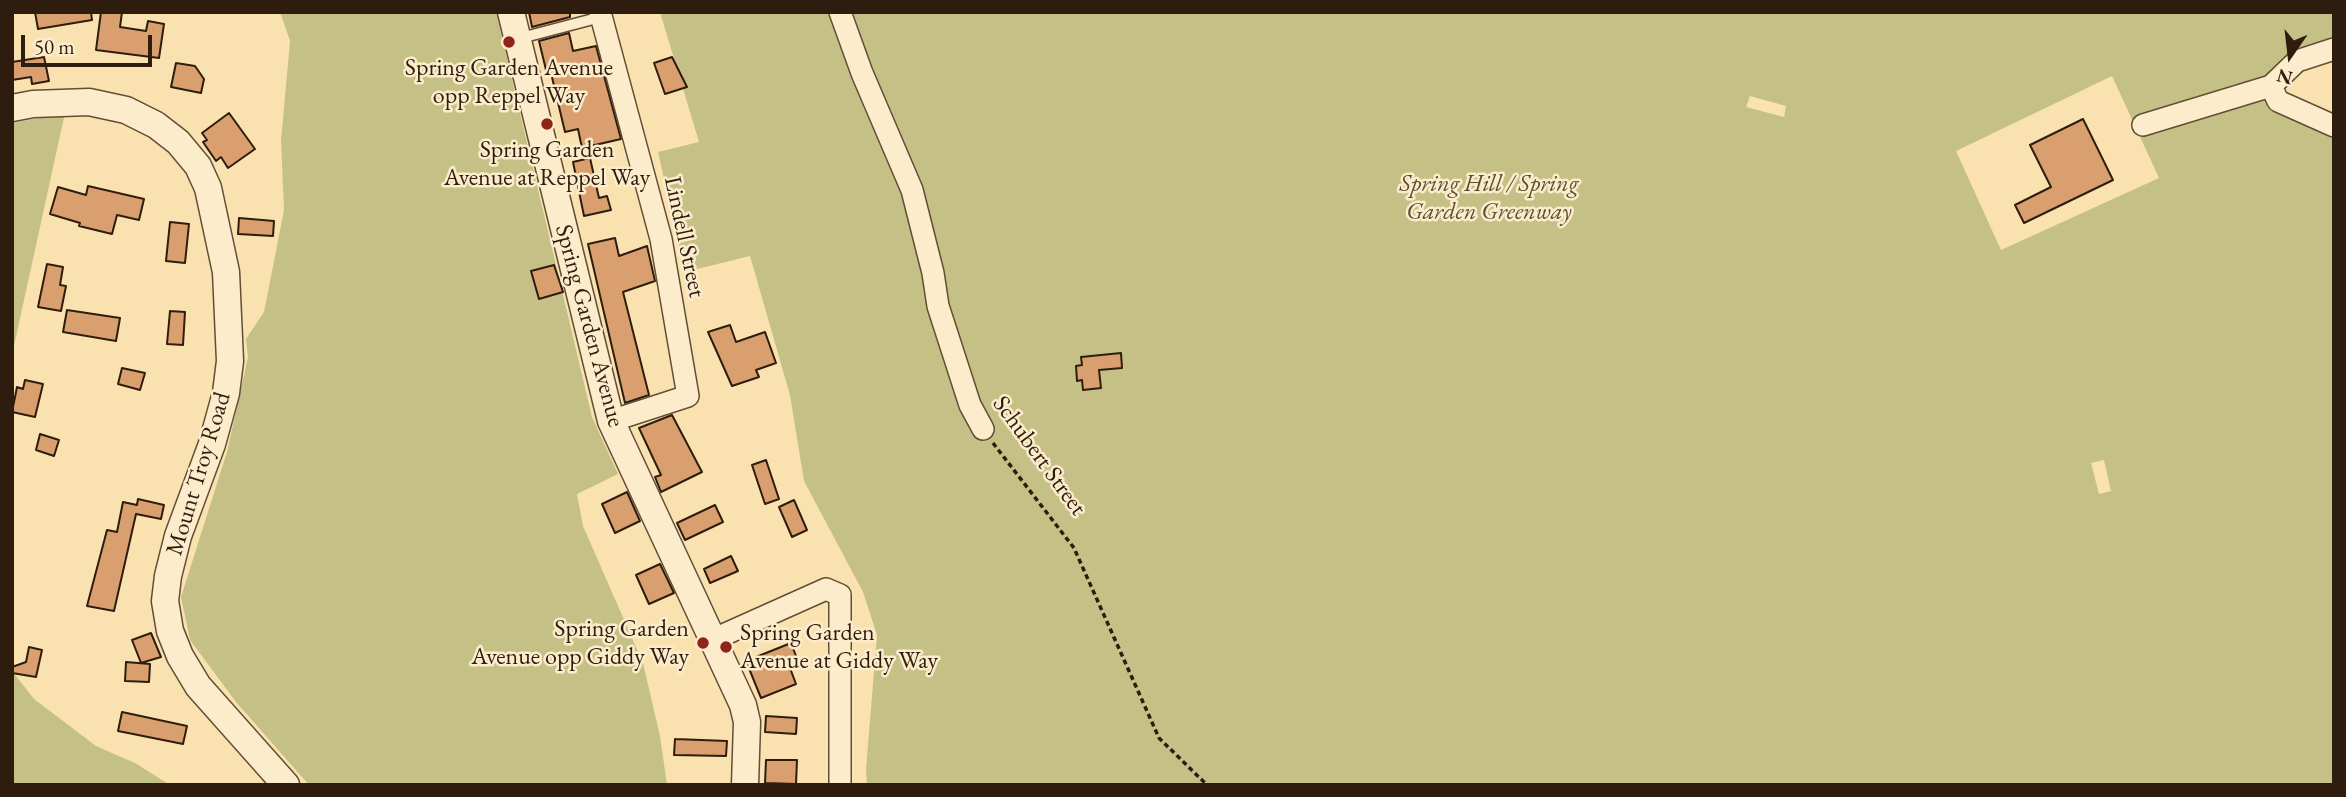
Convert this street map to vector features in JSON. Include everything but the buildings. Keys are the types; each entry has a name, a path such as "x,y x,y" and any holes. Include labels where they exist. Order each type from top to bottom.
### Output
{"street":[{"name":"Spring Garden Avenue","path":"511,12 611,421 743,705 747,722 745,785"},
{"name":"Schubert Street","path":"840,12 862,73 912,190 933,273 937,306 970,405 983,429"},
{"name":"Lindell Street","path":"601,14 661,239 688,396 611,421"},
{"path":"2143,125 2272,86 2298,61 2334,49"},
{"path":"2272,86 2278,101 2334,126"},
{"name":"Mount Troy Road","path":"12,108 33,104 89,102 126,110 156,125 178,142 198,166 208,188 226,272 230,361 226,393 212,444 178,536 167,576 165,601 170,631 180,656 198,686 286,785"},
{"path":"712,640 826,589 840,595 840,785"}],"lane":[{"path":"517,39 601,14"}],"path":[{"name":"Schubert Street","path":"983,429 1074,548 1159,738 1207,785"}],"green space":[{"path":"280,12 496,12 592,417 618,474 577,494 583,526 643,663 660,736 667,785 309,785 236,702 190,640 181,597 227,452 248,357 246,339 264,312 284,210 281,141 290,41"},
{"name":"Spring Hill / Spring Garden Greenway","path":"660,12 2334,12 2334,42 2288,57 2274,107 2306,125 2334,135 2334,785 867,785 877,635 863,592 804,481 790,395 750,256 685,272 658,152 699,142","holes":["2112,76 2159,178 2001,250 1956,151","1750,96 1786,106 1784,117 1746,107","2104,460 2111,491 2099,494 2091,463"]},
{"path":"65,113 12,355 12,123"},
{"path":"12,671 34,699 96,746 135,763 170,785 12,785"}],"place":[{"name":"Spring Garden Avenue opp Reppel Way","path":"509,42"},
{"name":"Spring Garden Avenue at Reppel Way","path":"547,124"},
{"name":"Spring Garden Avenue opp Giddy Way","path":"703,643"},
{"name":"Spring Garden Avenue at Giddy Way","path":"726,647"}]}
